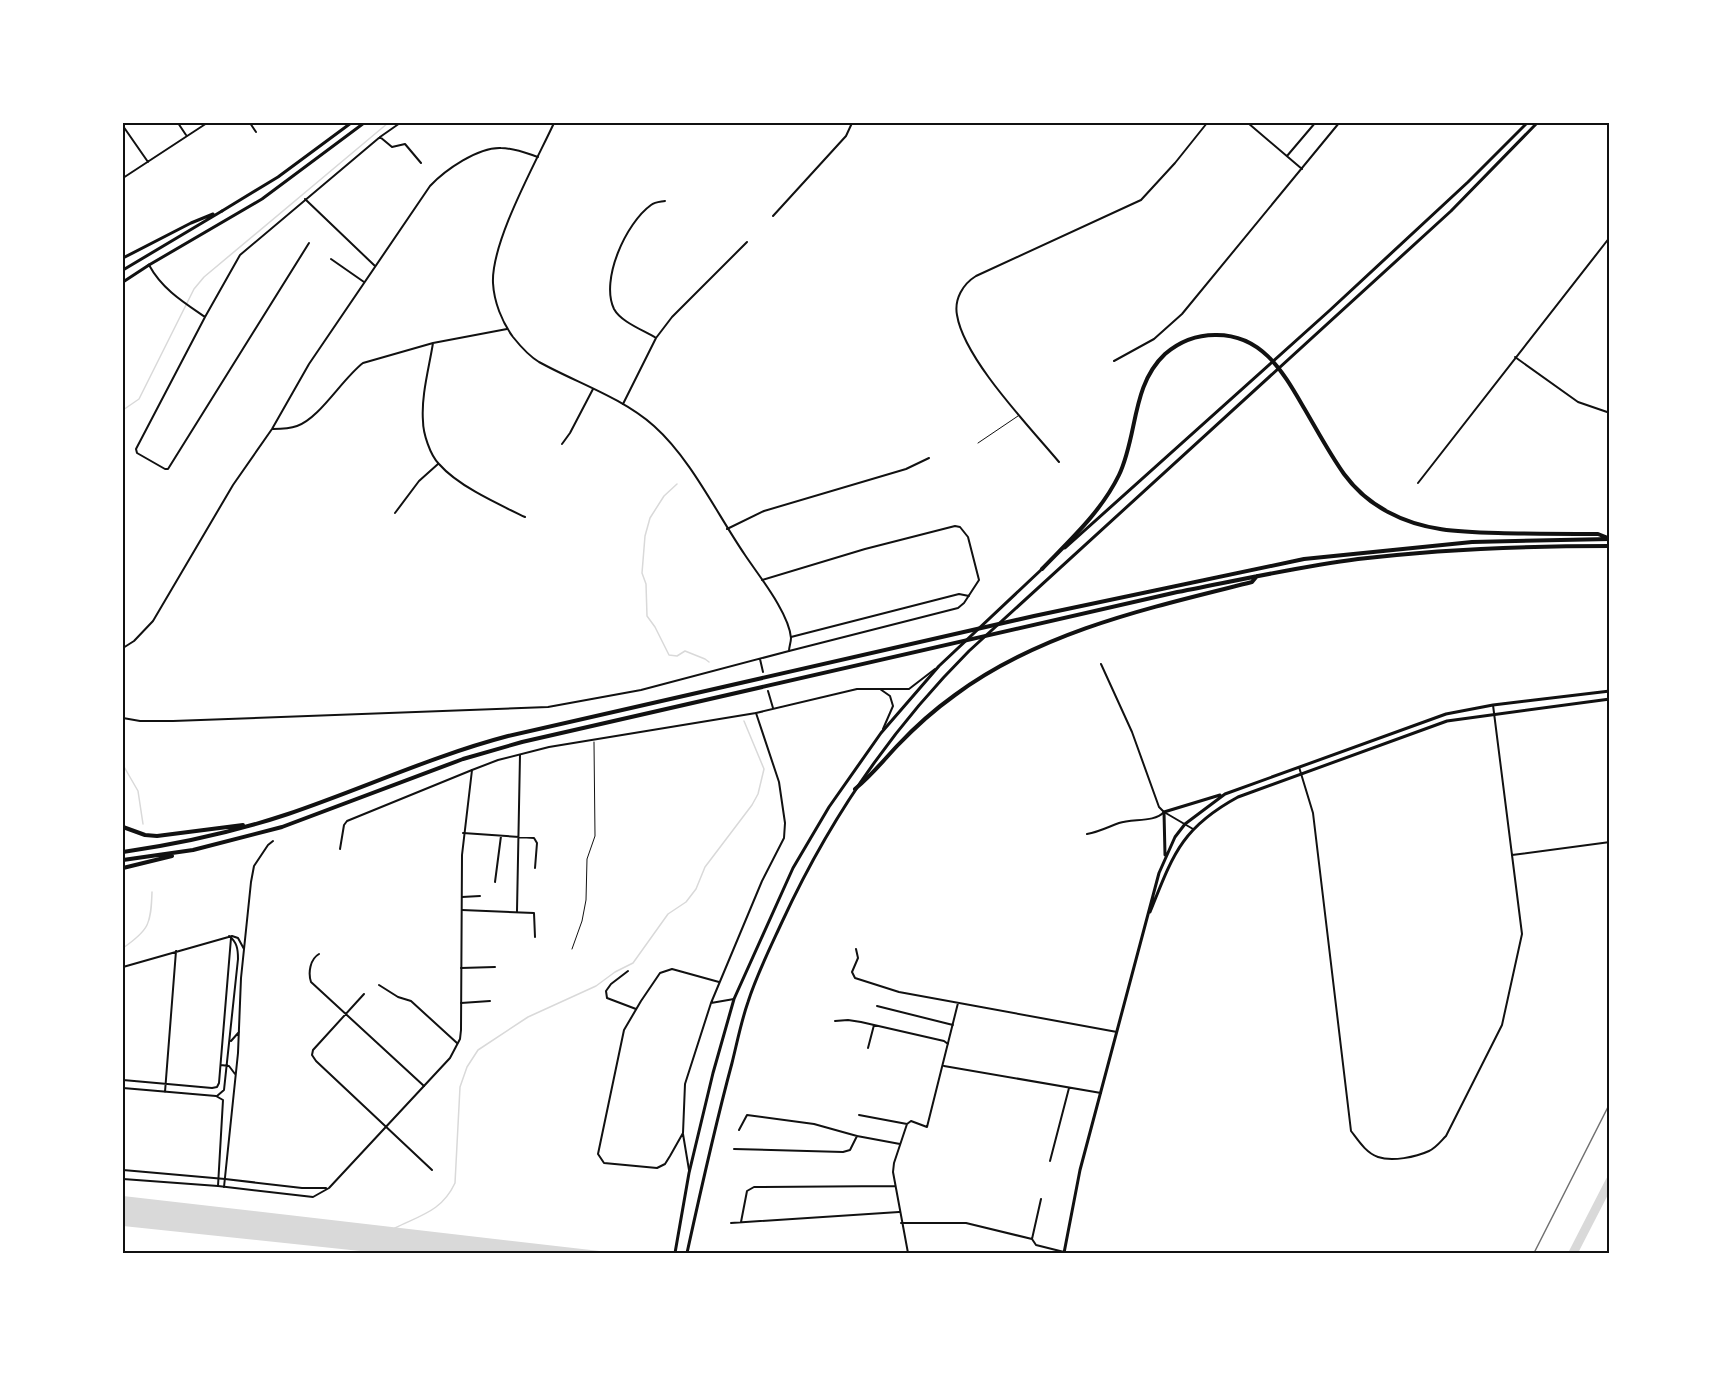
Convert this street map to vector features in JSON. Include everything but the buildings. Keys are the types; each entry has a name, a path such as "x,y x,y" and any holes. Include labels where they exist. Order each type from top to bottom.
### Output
{"highway":[{"path":"1042,569 1090,518 1112,489 1126,456 1144,384 1150,372 1176,346 1196,337 1217,335 1243,340 1267,354 1289,382 1345,475 1373,502 1399,518 1437,530 1598,534 1609,539"},
{"path":"123,852 190,840 286,815 466,747 944,636 1304,559 1460,543 1609,539"},
{"path":"123,868 289,824 455,762 522,742 1022,627 1257,576 1383,557 1474,550 1610,546"},
{"path":"855,789 924,719 973,682 1027,651 1067,634 1105,622 1252,582 1257,576"},
{"path":"123,827 145,835 156,836 252,825"},
{"path":"123,860 193,850"}],"main road":[{"path":"123,270 278,177 351,123"},
{"path":"123,280 262,199 364,123"},
{"path":"675,1253 689,1173 713,1073 734,999 775,906 803,850 829,807 881,734 939,666 1042,569 1329,311 1475,175 1527,123"},
{"path":"687,1253 711,1138 748,1002 760,969 810,862 855,789 898,729 945,674 969,651 1451,211 1537,123"},
{"path":"123,258 191,223 222,211"},
{"path":"1165,857 1164,813 1225,794 1446,714 1493,705 1610,692"},
{"path":"1145,925 1171,859 1193,829 1215,809 1238,796 1448,721 1610,699"},
{"path":"1064,1252 1080,1170 1165,857 1175,837 1185,824 1225,794"}],"street":[{"path":"178,123 187,136"},
{"path":"123,178 207,123"},
{"path":"250,123 256,132"},
{"path":"309,243 168,469 136,451 205,317 240,255 380,137 400,123"},
{"path":"554,123 502,236 495,263 492,282 495,298 507,329 519,345 537,361 623,404 644,418 666,438 696,477 727,530 783,612 791,638 789,651"},
{"path":"773,216 846,136 852,123"},
{"path":"1059,462 966,343 956,310 958,299 971,279 982,273 1141,200 1207,123"},
{"path":"1248,123 1302,169"},
{"path":"1287,156 1315,123"},
{"path":"1114,361 1154,339 1182,314 1340,123"},
{"path":"123,126 148,162"},
{"path":"380,137 392,147 405,144 421,163"},
{"path":"123,648 134,642 153,621 233,485 272,429 309,364 426,191 449,169 493,148 516,150 538,157"},
{"path":"305,199 375,266"},
{"path":"656,338 626,321 615,311 609,294 613,267 628,232 652,204 664,201"},
{"path":"1418,483 1454,440 1515,357 1610,237"},
{"path":"623,404 656,338 672,316 747,242"},
{"path":"331,259 364,282"},
{"path":"149,265 159,282 205,317"},
{"path":"272,429 302,424 363,363 434,343 507,329"},
{"path":"434,343 423,423 438,464 489,500 525,517"},
{"path":"1515,357 1578,402 1610,412"},
{"path":"562,444 593,389"},
{"path":"727,530 764,511 906,470 929,458"},
{"path":"395,513 419,481 438,464"},
{"path":"123,718 140,721 173,721 548,707 641,690 955,610 969,596 978,580 968,537 965,531 955,526 873,547 762,580"},
{"path":"791,638 959,594 969,596"},
{"path":"760,659 763,672"},
{"path":"1101,664 1132,732 1157,803 1164,813 1193,829"},
{"path":"340,849 344,825 347,821 472,770 520,755 549,747 756,713 857,689 909,689 939,666"},
{"path":"878,688 890,696 893,706 881,734"},
{"path":"768,691 773,708"},
{"path":"1299,767 1313,813 1351,1131 1362,1146 1377,1157 1409,1157 1431,1151 1446,1136 1500,1032 1522,934 1493,705"},
{"path":"689,1173 683,1133 686,1084 719,982 762,881 784,838 785,824 779,782 756,713"},
{"path":"517,911 520,755"},
{"path":"123,1179 218,1186 313,1197 329,1188 450,1058 458,1043 461,1030 463,833 472,770"},
{"path":"1088,834 1119,822 1157,817 1164,813"},
{"path":"463,833 534,838 536,840 535,868"},
{"path":"495,882 501,836"},
{"path":"224,1187 249,898 254,866 273,841"},
{"path":"1512,855 1610,842"},
{"path":"462,897 480,896"},
{"path":"462,910 534,913 535,937"},
{"path":"123,967 230,937 238,938 244,949"},
{"path":"216,1096 224,1090 238,959 237,945 230,937"},
{"path":"123,1080 217,1087 221,1065 230,937"},
{"path":"856,949 858,958 852,972 855,978 899,992 1117,1032"},
{"path":"165,1092 176,951"},
{"path":"319,954 312,961 309,975 311,982 424,1086"},
{"path":"461,968 495,967"},
{"path":"683,1133 665,1164 657,1168 610,1164 604,1162 598,1154 624,1030 636,1008 660,974 666,970 681,970 719,982"},
{"path":"628,971 611,984 606,991 607,998 636,1008"},
{"path":"379,985 398,997 411,1001 458,1043"},
{"path":"364,994 313,1050 312,1056 432,1170"},
{"path":"711,1003 734,999"},
{"path":"461,1003 490,1001"},
{"path":"859,1115 907,1124 910,1121 927,1127 958,1003"},
{"path":"877,1006 953,1025"},
{"path":"835,1021 848,1020 874,1025 944,1041 948,1044"},
{"path":"868,1048 874,1025"},
{"path":"229,1042 239,1032"},
{"path":"221,1065 232,1068 235,1074"},
{"path":"944,1065 1101,1093"},
{"path":"123,1088 216,1096 223,1100 218,1186"},
{"path":"1050,1161 1069,1088"},
{"path":"739,1130 747,1115 814,1124 857,1136 900,1143"},
{"path":"907,1124 893,1167 899,1212 908,1253"},
{"path":"734,1149 843,1152 850,1150 857,1136"},
{"path":"123,1170 302,1188 329,1188"},
{"path":"741,1222 747,1191 753,1187 895,1186"},
{"path":"1032,1239 1041,1199"},
{"path":"730,1223 899,1212"},
{"path":"901,1222 966,1222 1032,1239 1034,1243 1064,1252"},
{"path":"704,1252 713,1253"}],"lane":[{"path":"978,443 1020,415"},
{"path":"572,949 584,911 587,859 595,836 594,740"}],"shaded area":[{"path":"123,1196 617,1253 379,1253 123,1226"}],"waterway":[{"path":"123,410 139,399 194,289 204,277 388,123"},
{"path":"677,484 664,496 650,518 645,536 642,573 646,584 647,616 669,655 677,656 685,651 709,662"},
{"path":"395,1228 437,1206 444,1200 455,1183 460,1087 467,1067 478,1050 528,1017 596,986 615,972 633,963 668,914 686,902 696,889 705,867 758,794 764,769 744,721"},
{"path":"123,765 138,791 143,824"},
{"path":"123,948 147,925 151,912 152,892"},
{"path":"1573,1253 1610,1181"}],"railway":[{"path":"1534,1253 1610,1103"}]}
